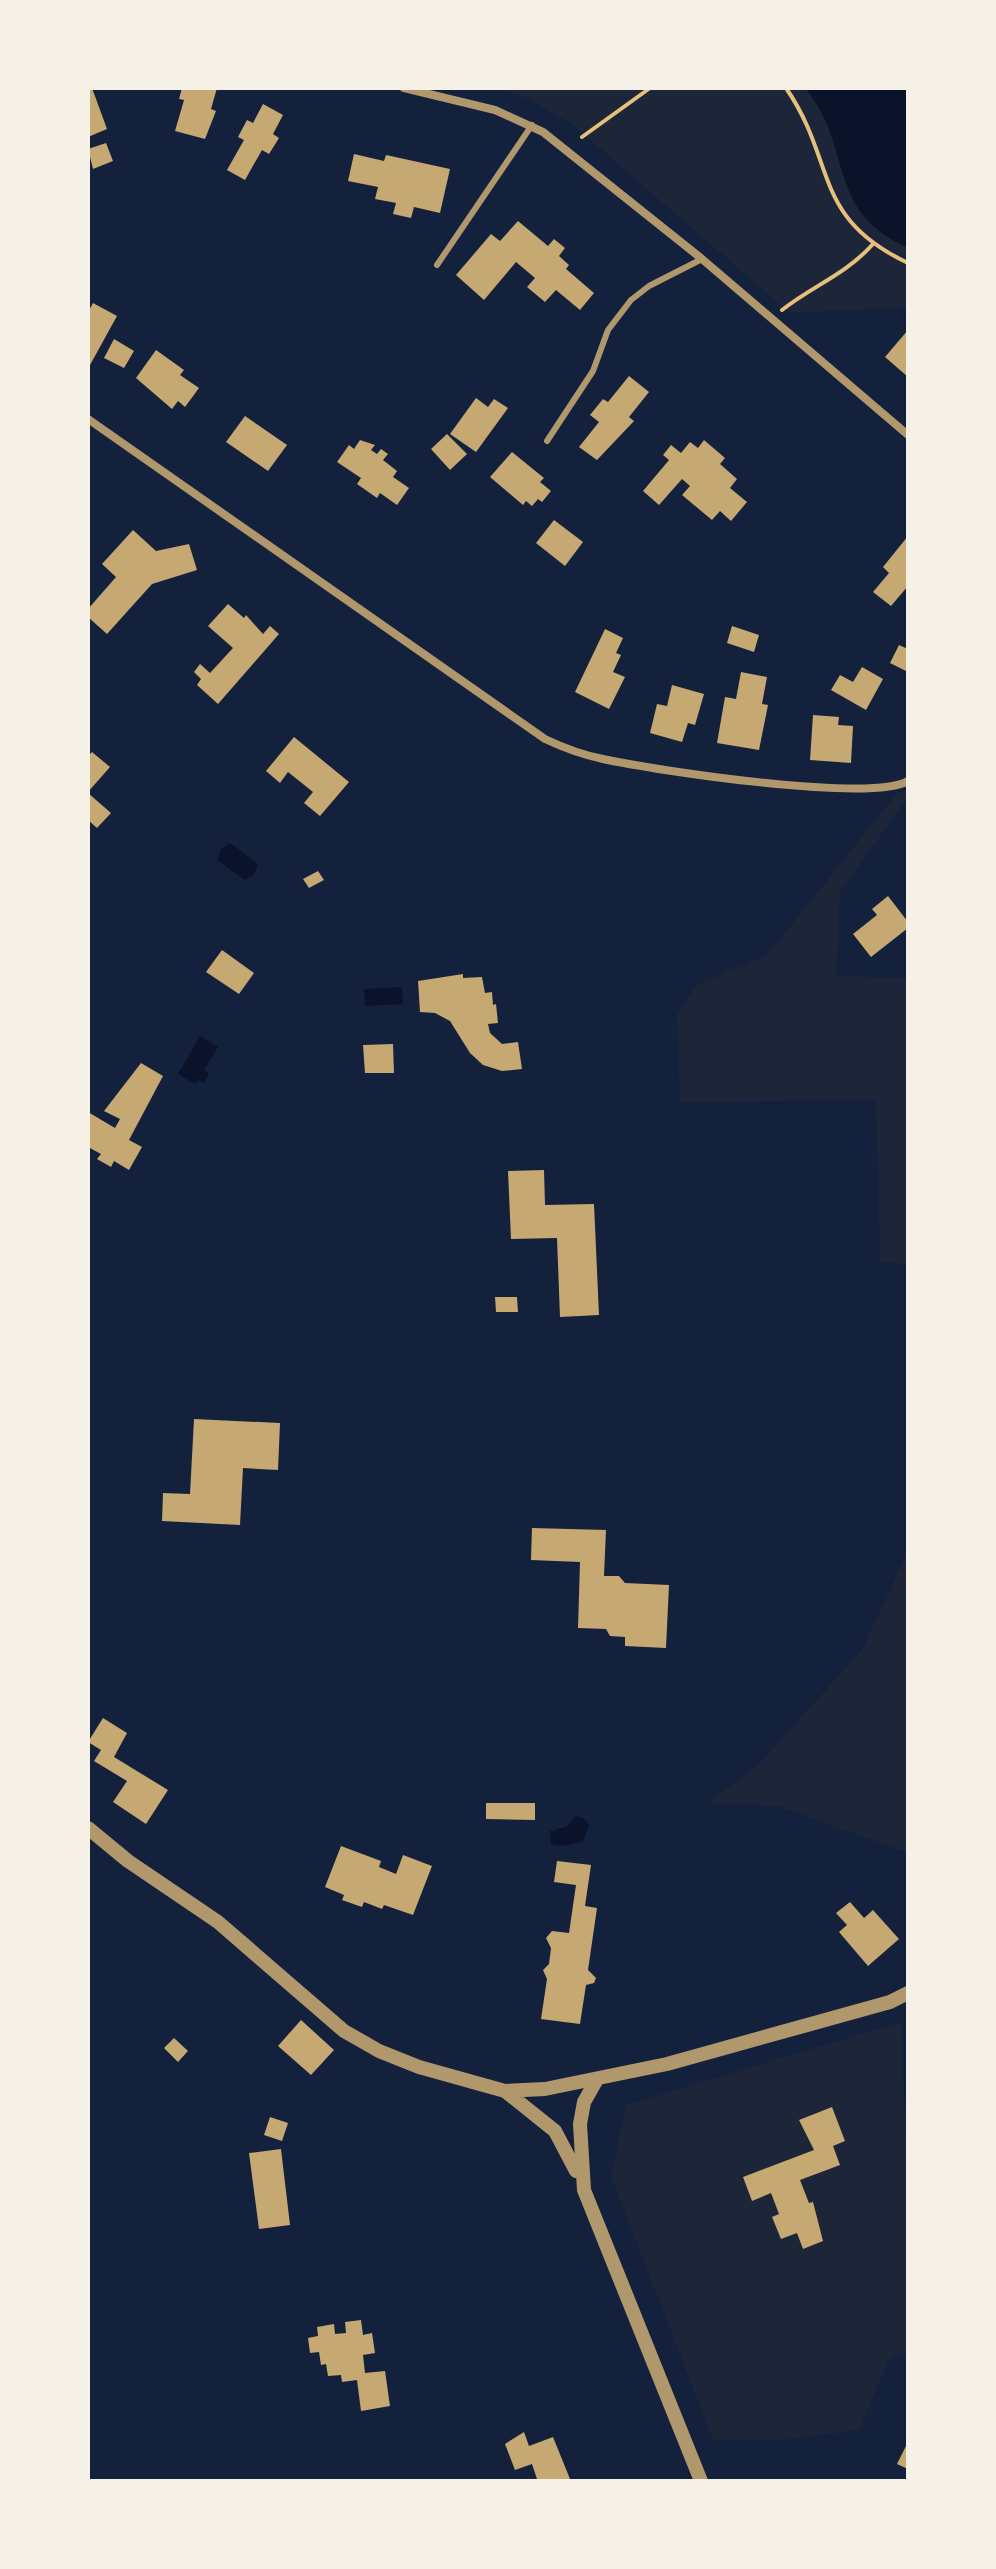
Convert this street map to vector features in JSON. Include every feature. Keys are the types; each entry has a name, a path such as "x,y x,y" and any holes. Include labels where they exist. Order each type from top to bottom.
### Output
{"street":[{"path":"404,88 495,110 532,125 702,259 908,435"},
{"path":"88,419 506,714 558,745 630,765 770,783 877,789 892,788 908,781"},
{"path":"88,1828 128,1861 218,1922 344,2031 379,2051 419,2067 505,2091 596,2081 779,2034 890,2002 908,1993"},
{"path":"584,2190 580,2124 584,2102 596,2081"},
{"path":"505,2091 555,2131 584,2190 701,2481"}],"lane":[{"path":"437,265 532,125"},
{"path":"547,441 593,371 608,330 631,300 649,286 702,259"}],"path":[{"path":"582,137 650,88"},
{"path":"786,88 800,108 826,182 838,205 860,235 908,263"},
{"path":"781,311 804,292 845,272 873,244"}],"shaded area":[{"path":"498,88 908,88 908,307 790,313 573,125 533,101"},
{"path":"805,88 908,88 908,248 882,233 864,216 852,197 820,111"},
{"path":"908,790 908,797 840,892 836,975 908,979 908,1265 880,1261 876,1100 680,1102 677,1015 697,985 768,954 897,793"},
{"path":"230,843 258,864 254,875 245,880 217,860 221,849"},
{"path":"402,987 403,1004 365,1006 364,989"},
{"path":"200,1036 218,1047 204,1070 209,1074 204,1083 198,1080 195,1084 178,1074"},
{"path":"908,1551 908,1853 778,1806 708,1803 757,1766 862,1650"},
{"path":"576,1816 589,1825 583,1842 561,1846 551,1844 550,1831 566,1827"},
{"path":"901,2022 908,2185 908,2353 890,2358 859,2430 774,2441 713,2440 611,2176 626,2105"}],"building":[{"path":"88,88 92,88 107,129 88,137"},
{"path":"182,88 217,88 211,109 216,111 205,139 175,131 184,100 179,99"},
{"path":"263,104 283,115 273,134 279,138 269,154 262,150 245,180 227,170 244,140 238,137 247,120 253,123"},
{"path":"106,143 113,161 93,169 88,149"},
{"path":"354,154 384,161 386,155 450,169 440,213 414,207 411,218 393,214 396,203 375,199 378,187 348,181"},
{"path":"518,221 548,246 554,239 565,248 559,256 569,265 566,269 594,293 580,310 556,290 545,302 527,287 535,278 516,262 484,300 456,275 491,234 500,241"},
{"path":"93,303 117,316 90,365 88,312"},
{"path":"908,330 908,377 885,357"},
{"path":"114,339 134,351 124,368 104,358"},
{"path":"156,350 184,370 180,375 199,388 185,407 178,401 172,409 136,378"},
{"path":"629,376 649,392 629,417 634,421 597,460 579,447 599,422 590,415 603,399 608,402"},
{"path":"476,398 488,407 494,399 508,408 476,452 450,434"},
{"path":"245,416 287,445 268,471 226,442"},
{"path":"447,434 467,454 450,470 431,449"},
{"path":"360,440 375,445 371,450 377,454 381,449 388,454 383,460 397,471 393,477 409,488 397,505 380,493 377,498 357,484 361,478 337,462 349,445 354,449"},
{"path":"704,440 725,458 720,464 737,479 730,488 747,502 731,521 720,511 712,520 682,495 690,486 682,479 659,505 643,491 669,460 663,455 671,445 681,453 690,442 698,448"},
{"path":"512,452 544,478 540,482 551,491 542,502 538,499 532,506 526,501 523,505 490,477"},
{"path":"554,520 583,542 565,566 536,543"},
{"path":"133,530 156,551 189,544 197,570 152,584 107,634 88,617 88,609 116,577 102,564"},
{"path":"908,536 908,586 891,606 873,592 889,573 883,567"},
{"path":"228,604 244,618 246,615 263,634 270,626 279,634 218,704 197,685 201,679 194,672 200,664 210,673 233,648 208,626"},
{"path":"732,626 759,635 754,652 727,643"},
{"path":"605,629 623,638 616,653 621,655 613,672 625,677 609,709 575,692"},
{"path":"899,645 908,649 908,672 890,663"},
{"path":"862,667 883,679 866,710 831,690 840,675 853,682"},
{"path":"741,672 767,677 762,704 768,705 759,750 717,743 725,697 736,699"},
{"path":"672,685 704,694 695,725 688,723 682,742 650,733 657,704 667,706"},
{"path":"813,715 839,717 838,725 853,726 851,763 810,760"},
{"path":"294,737 349,782 320,816 304,803 313,792 288,772 280,783 266,771"},
{"path":"92,752 110,767 88,792 88,756"},
{"path":"88,793 111,813 97,828 88,820"},
{"path":"318,871 324,880 309,888 303,879"},
{"path":"888,896 908,922 908,928 871,957 853,934 877,915 872,909"},
{"path":"222,950 254,973 239,994 206,972"},
{"path":"463,974 463,978 482,977 485,993 492,992 498,1023 488,1024 490,1033 502,1044 518,1042 522,1069 502,1071 483,1065 470,1053 450,1021 435,1013 420,1012 418,981"},
{"path":"393,1044 394,1073 365,1073 363,1045"},
{"path":"141,1063 163,1076 129,1140 142,1147 129,1170 114,1161 111,1167 97,1159 101,1154 88,1147 88,1112 115,1128 120,1119 104,1111"},
{"path":"544,1170 545,1205 594,1204 599,1315 560,1317 557,1238 511,1239 508,1171"},
{"path":"495,1297 517,1297 518,1312 496,1312"},
{"path":"194,1419 280,1423 278,1470 243,1468 240,1525 162,1521 163,1493 190,1494"},
{"path":"532,1528 606,1530 604,1576 619,1576 625,1583 669,1585 666,1648 625,1646 625,1637 610,1636 606,1629 578,1628 580,1562 531,1560"},
{"path":"103,1718 127,1733 114,1757 168,1790 146,1824 113,1802 127,1781 94,1761 101,1750 88,1742"},
{"path":"486,1803 535,1803 535,1820 486,1819"},
{"path":"341,1846 381,1861 379,1867 396,1874 403,1855 432,1866 413,1915 384,1905 382,1909 364,1902 362,1907 342,1900 344,1895 325,1887"},
{"path":"557,1861 591,1865 585,1906 597,1908 588,1970 596,1978 594,1983 586,1985 580,2024 541,2019 547,1979 543,1970 549,1964 551,1948 546,1938 552,1931 569,1933 576,1885 554,1882"},
{"path":"850,1902 864,1918 873,1910 899,1939 868,1966 839,1932 847,1925 836,1913"},
{"path":"301,2020 334,2050 311,2075 278,2046"},
{"path":"174,2038 188,2051 178,2062 164,2048"},
{"path":"832,2107 845,2141 833,2146 840,2165 800,2180 809,2203 813,2202 823,2241 803,2249 797,2233 781,2239 772,2217 779,2214 771,2193 752,2201 743,2177 814,2150 799,2120"},
{"path":"270,2117 288,2123 282,2141 264,2135"},
{"path":"281,2149 290,2225 259,2229 249,2153"},
{"path":"361,2320 363,2335 372,2333 375,2353 363,2355 365,2373 385,2371 390,2406 361,2411 357,2380 342,2382 341,2375 328,2376 326,2364 321,2365 319,2352 310,2353 308,2338 318,2336 317,2327 334,2324 335,2334 346,2333 345,2322"},
{"path":"524,2432 529,2446 553,2437 570,2479 532,2481 537,2479 532,2464 515,2470 505,2444"},
{"path":"908,2442 908,2469 897,2464"}]}
